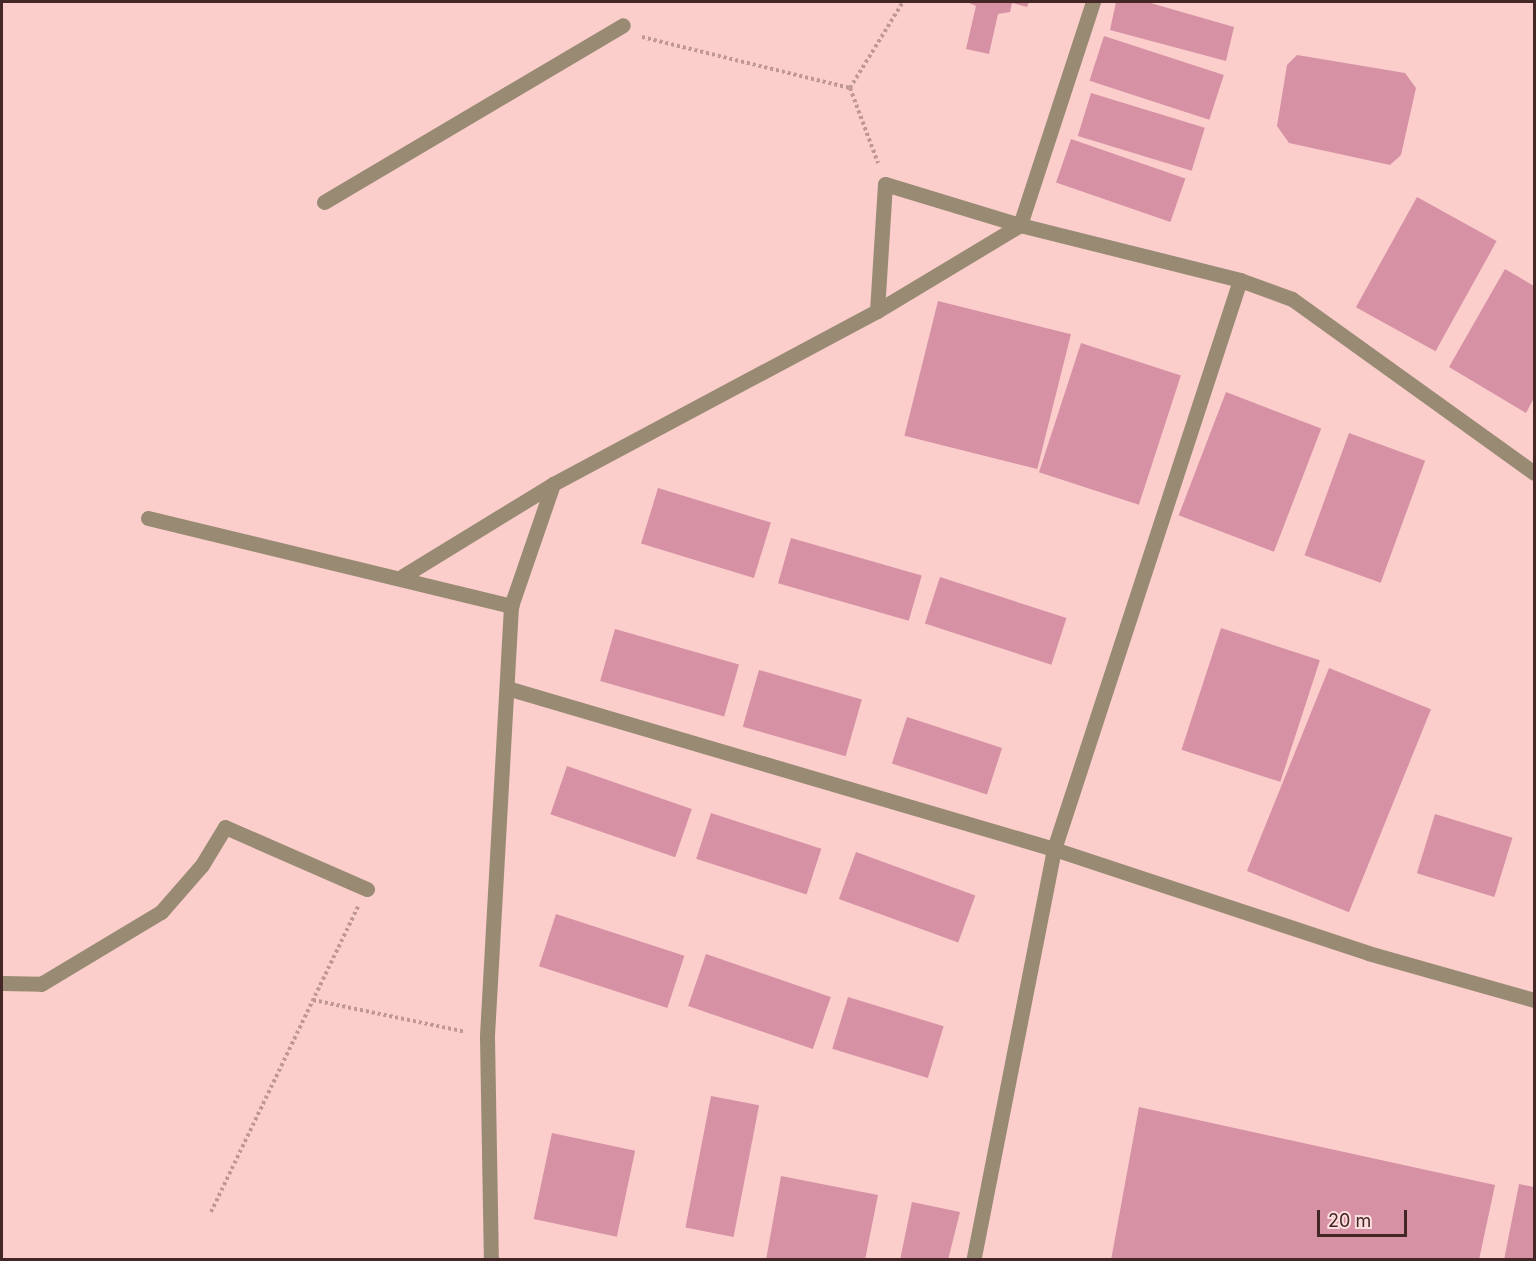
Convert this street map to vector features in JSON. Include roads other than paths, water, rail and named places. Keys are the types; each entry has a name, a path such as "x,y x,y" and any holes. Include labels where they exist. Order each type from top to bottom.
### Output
{"lane":[{"path":"403,576 553,484 877,311 1020,225 1093,2"},
{"path":"324,202 623,25"},
{"path":"877,311 885,184 1020,225 1240,280 1325,318 1534,473"},
{"path":"973,1260 1054,849 1240,280"},
{"path":"491,1260 487,1037 511,606 553,484"},
{"path":"148,518 403,576 511,606"},
{"path":"507,688 1054,849 1368,953 1534,1000"},
{"path":"2,983 41,984 161,912 202,865 225,827 367,889"}]}
